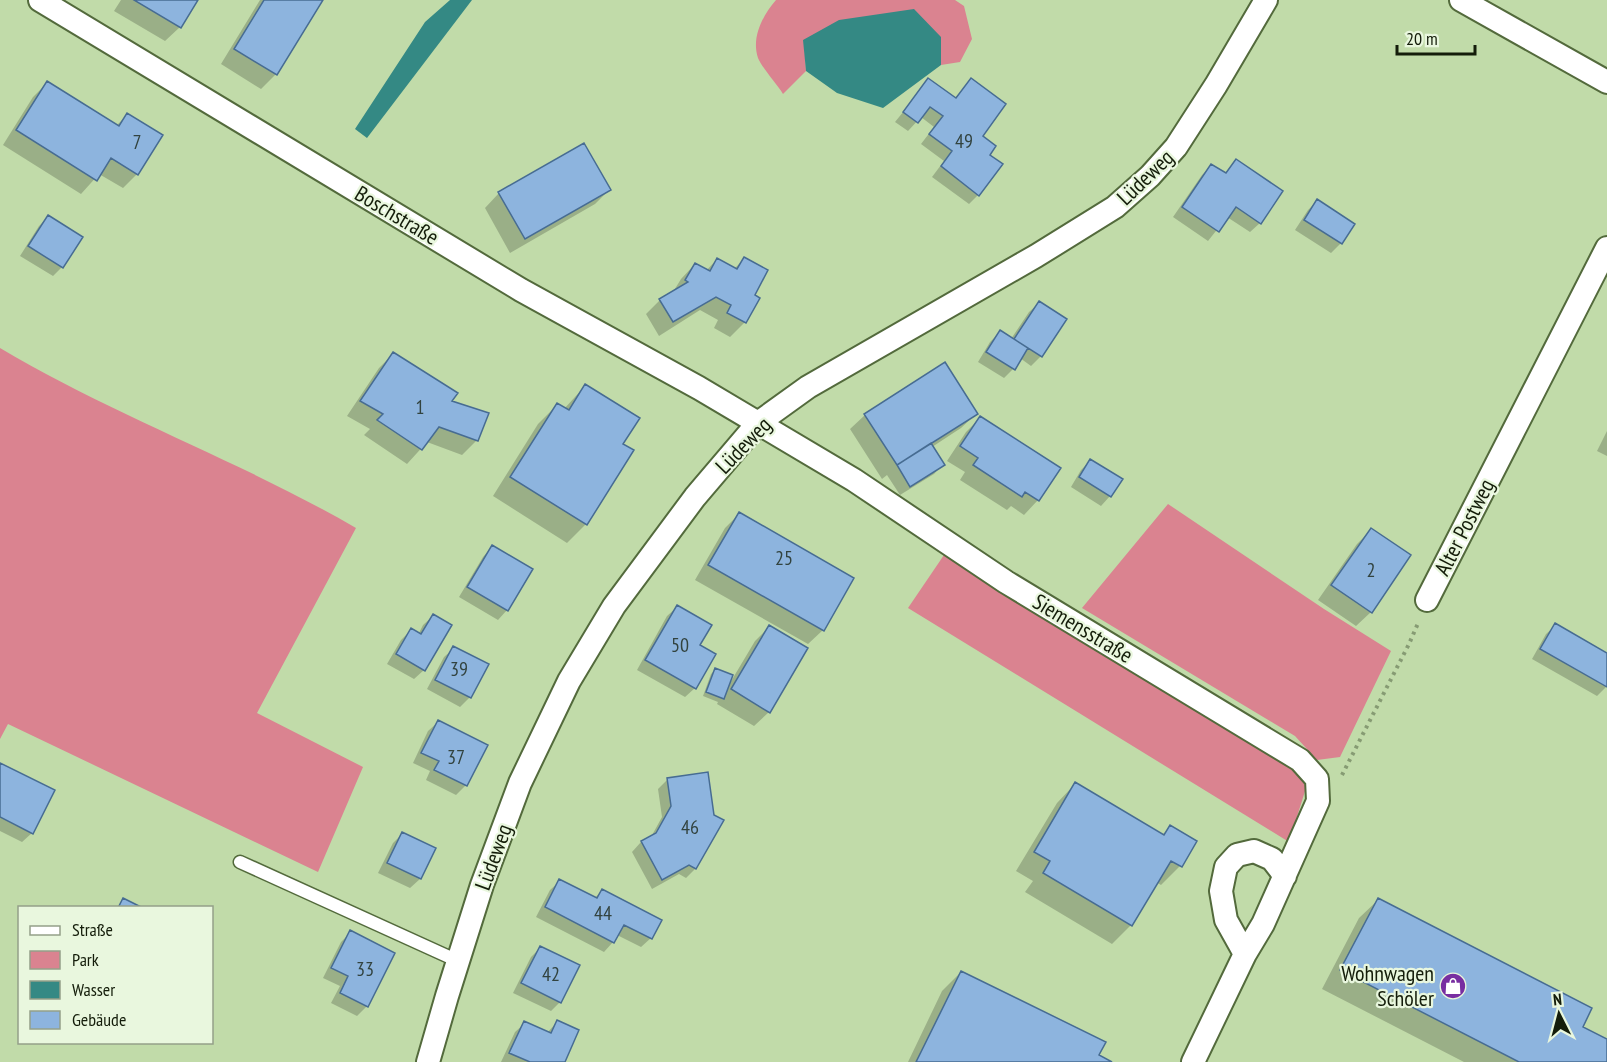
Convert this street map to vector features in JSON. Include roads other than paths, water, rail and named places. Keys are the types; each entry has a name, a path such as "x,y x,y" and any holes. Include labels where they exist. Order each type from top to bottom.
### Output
{"street":[{"name":"Boschstraße","path":"40,0 521,290 758,423"},
{"name":"Lüdeweg","path":"428,1062 482,885 520,783 569,681 614,606 695,497 758,423 808,387 1061,242 1115,207 1150,176 1176,147 1216,86 1266,0"},
{"path":"1461,0 1607,82"},
{"name":"Alter Postweg","path":"1427,600 1607,248"},
{"name":"Siemensstraße","path":"758,423 854,480 1006,582 1300,760 1317,779 1318,801 1285,876"},
{"path":"1193,1062 1285,876 1272,860 1254,851 1237,855 1226,867 1221,891 1226,920 1245,954"}],"lane":[{"path":"240,862 458,960"}],"water":[{"path":"450,0 472,0 367,138 355,129 425,22"},
{"path":"914,9 941,37 941,65 883,108 837,93 806,71 803,40 839,20"}],"place":[{"name":"Wohnwagen Schöler","path":"1453,986"}]}
